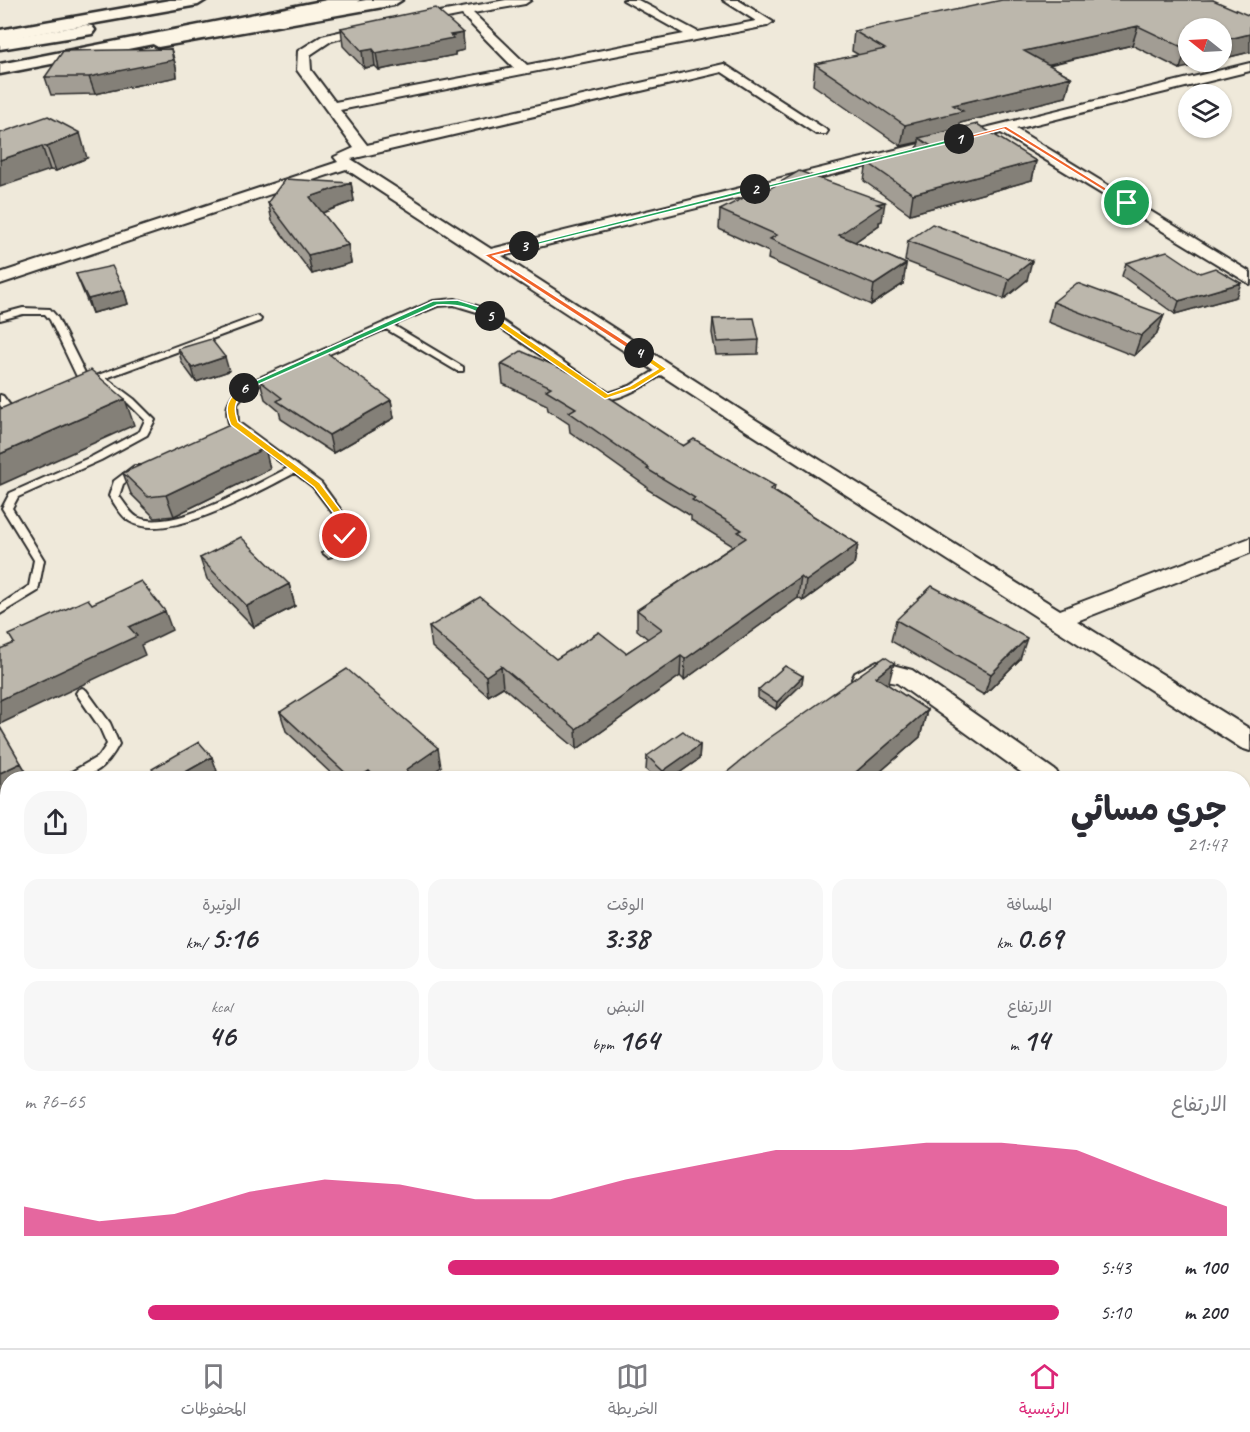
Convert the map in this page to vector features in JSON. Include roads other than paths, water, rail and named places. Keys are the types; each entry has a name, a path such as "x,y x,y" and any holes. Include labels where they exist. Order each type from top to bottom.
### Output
{"main road":[{"path":"0,35 198,0"},
{"path":"0,57 321,0"},
{"path":"0,70 352,0"},
{"path":"0,70 394,0"},
{"path":"0,44 217,8"}],"street":[{"path":"363,150 304,70 303,54 312,44 331,36 525,0"},
{"path":"629,0 696,36"},
{"path":"333,107 767,22 729,0"},
{"path":"464,11 524,70"},
{"path":"487,255 1250,67"},
{"path":"1,274 344,161 363,150 724,68 821,131"},
{"path":"1004,128 1250,279"},
{"path":"344,161 664,369 1250,741"},
{"path":"1059,619 1250,545"},
{"path":"849,689 877,670 904,676 1037,771"}],"lane":[{"path":"328,553 345,536 346,524 317,485 234,423 230,411 232,399 244,388 436,303 455,302 480,310 617,403"},
{"path":"0,317 23,311 46,311 54,319 85,383"},
{"path":"75,387 257,319"},
{"path":"386,325 460,369"},
{"path":"608,397 633,387 664,369"},
{"path":"0,610 34,588 39,560 7,508 14,495 97,458 144,433 150,420 131,401 99,378"},
{"path":"0,398 10,412"},
{"path":"0,416 21,408"},
{"path":"223,428 234,423"},
{"path":"149,462 118,483 114,496 133,519 149,523 171,522 201,513 295,469"},
{"path":"82,693 106,726 113,744 104,760 85,771"}]}
